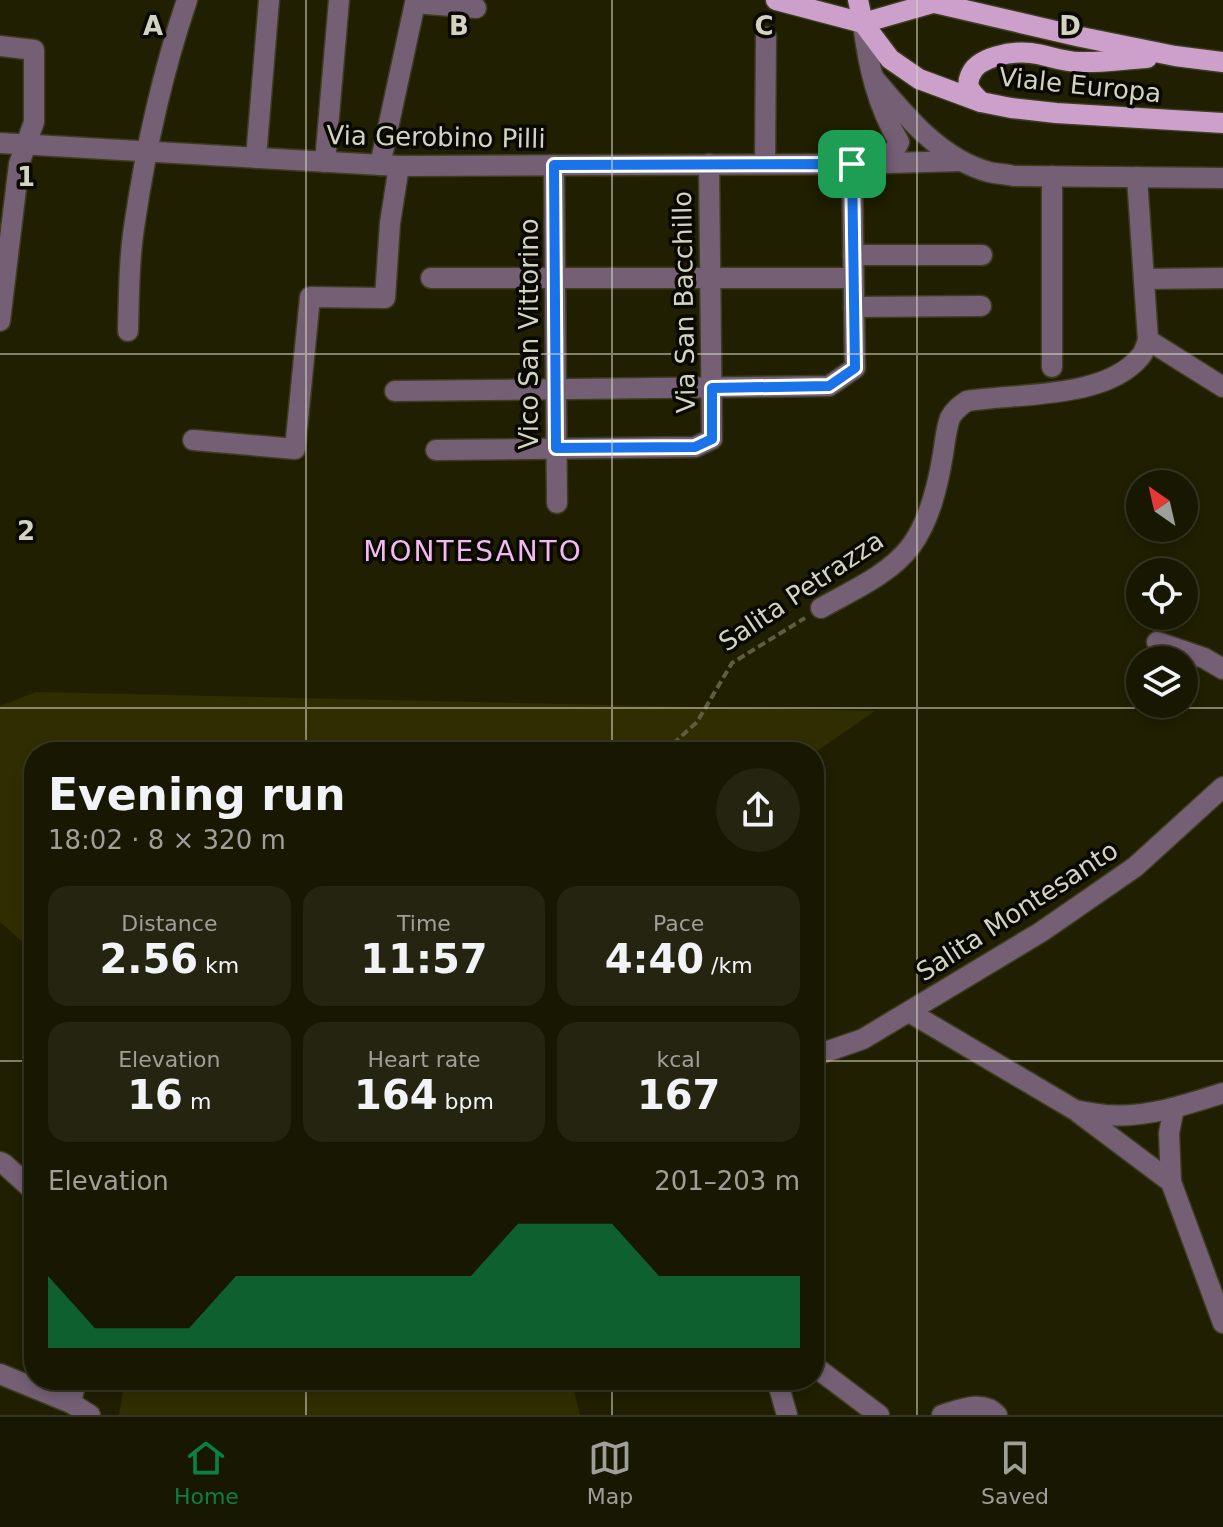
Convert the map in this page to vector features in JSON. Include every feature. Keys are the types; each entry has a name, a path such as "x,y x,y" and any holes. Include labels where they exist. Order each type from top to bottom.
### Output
{"main road":[{"path":"776,0 863,23 928,2"},
{"path":"858,0 863,23"},
{"name":"Viale Europa","path":"928,2 1081,37 1175,56 1223,62"},
{"name":"Viale Europa","path":"863,23 890,59 919,79 981,102 1056,113 1223,123"},
{"path":"981,102 971,92 970,75 979,65 999,56 1029,52 1076,62 1175,56"}],"street":[{"path":"128,331 133,237 147,152 187,0"},
{"path":"256,158 269,0"},
{"path":"325,162 339,0"},
{"path":"193,440 295,449 310,297 385,298 390,165 415,3 476,8"},
{"path":"395,391 829,386 855,368 853,255 862,164 888,156 896,150 899,142 881,108 867,55 863,23"},
{"path":"765,164 766,37"},
{"path":"0,46 34,50 34,122 19,164 0,321"},
{"path":"873,77 921,131 962,161 987,171 1014,176 1223,178"},
{"name":"Via Gerobino Pilli","path":"0,143 390,165 962,161"},
{"name":"Via San Bacchillo","path":"556,448 703,443 712,388 709,164"},
{"name":"Vico San Vittorino","path":"554,165 557,503"},
{"path":"1052,176 1052,367"},
{"path":"1137,177 1148,340 1223,387"},
{"path":"853,255 982,255"},
{"path":"431,278 853,278"},
{"path":"1144,279 1223,278"},
{"path":"854,307 981,306"},
{"name":"Salita Petrazza","path":"821,608 877,577 910,548 930,507 940,474 949,420 955,409 967,401 1099,384 1118,376 1141,357 1148,340"},
{"path":"436,450 556,448"},
{"path":"1157,642 1204,658 1223,669"},
{"name":"Salita Montesanto","path":"824,1053 863,1039 1041,932 1135,867 1223,787"},
{"path":"909,1012 1075,1110 1171,1182"},
{"path":"1075,1110 1117,1115 1174,1108 1223,1093"},
{"path":"1174,1108 1169,1133 1171,1182 1223,1323"},
{"path":"0,1162 24,1182"},
{"path":"0,1374 24,1384"},
{"path":"824,1374 879,1415"},
{"path":"39,1390 90,1415"},
{"path":"71,1403 74,1390"},
{"path":"780,1390 787,1415"},
{"path":"942,1415 977,1406 992,1409 997,1415"}],"path":[{"name":"Salita Petrazza","path":"675,742 697,722 732,663 821,608"}],"shaded area":[{"path":"36,692 875,711 824,746 824,742 24,742 24,943 0,922 0,706"},
{"path":"123,1390 574,1390 580,1415 119,1415"}],"district":[{"name":"MONTESANTO","path":"473,551"}],"route":[{"path":"852,164 855,368 829,386 712,388 712,439 695,447 556,448 554,165 852,164"}]}
